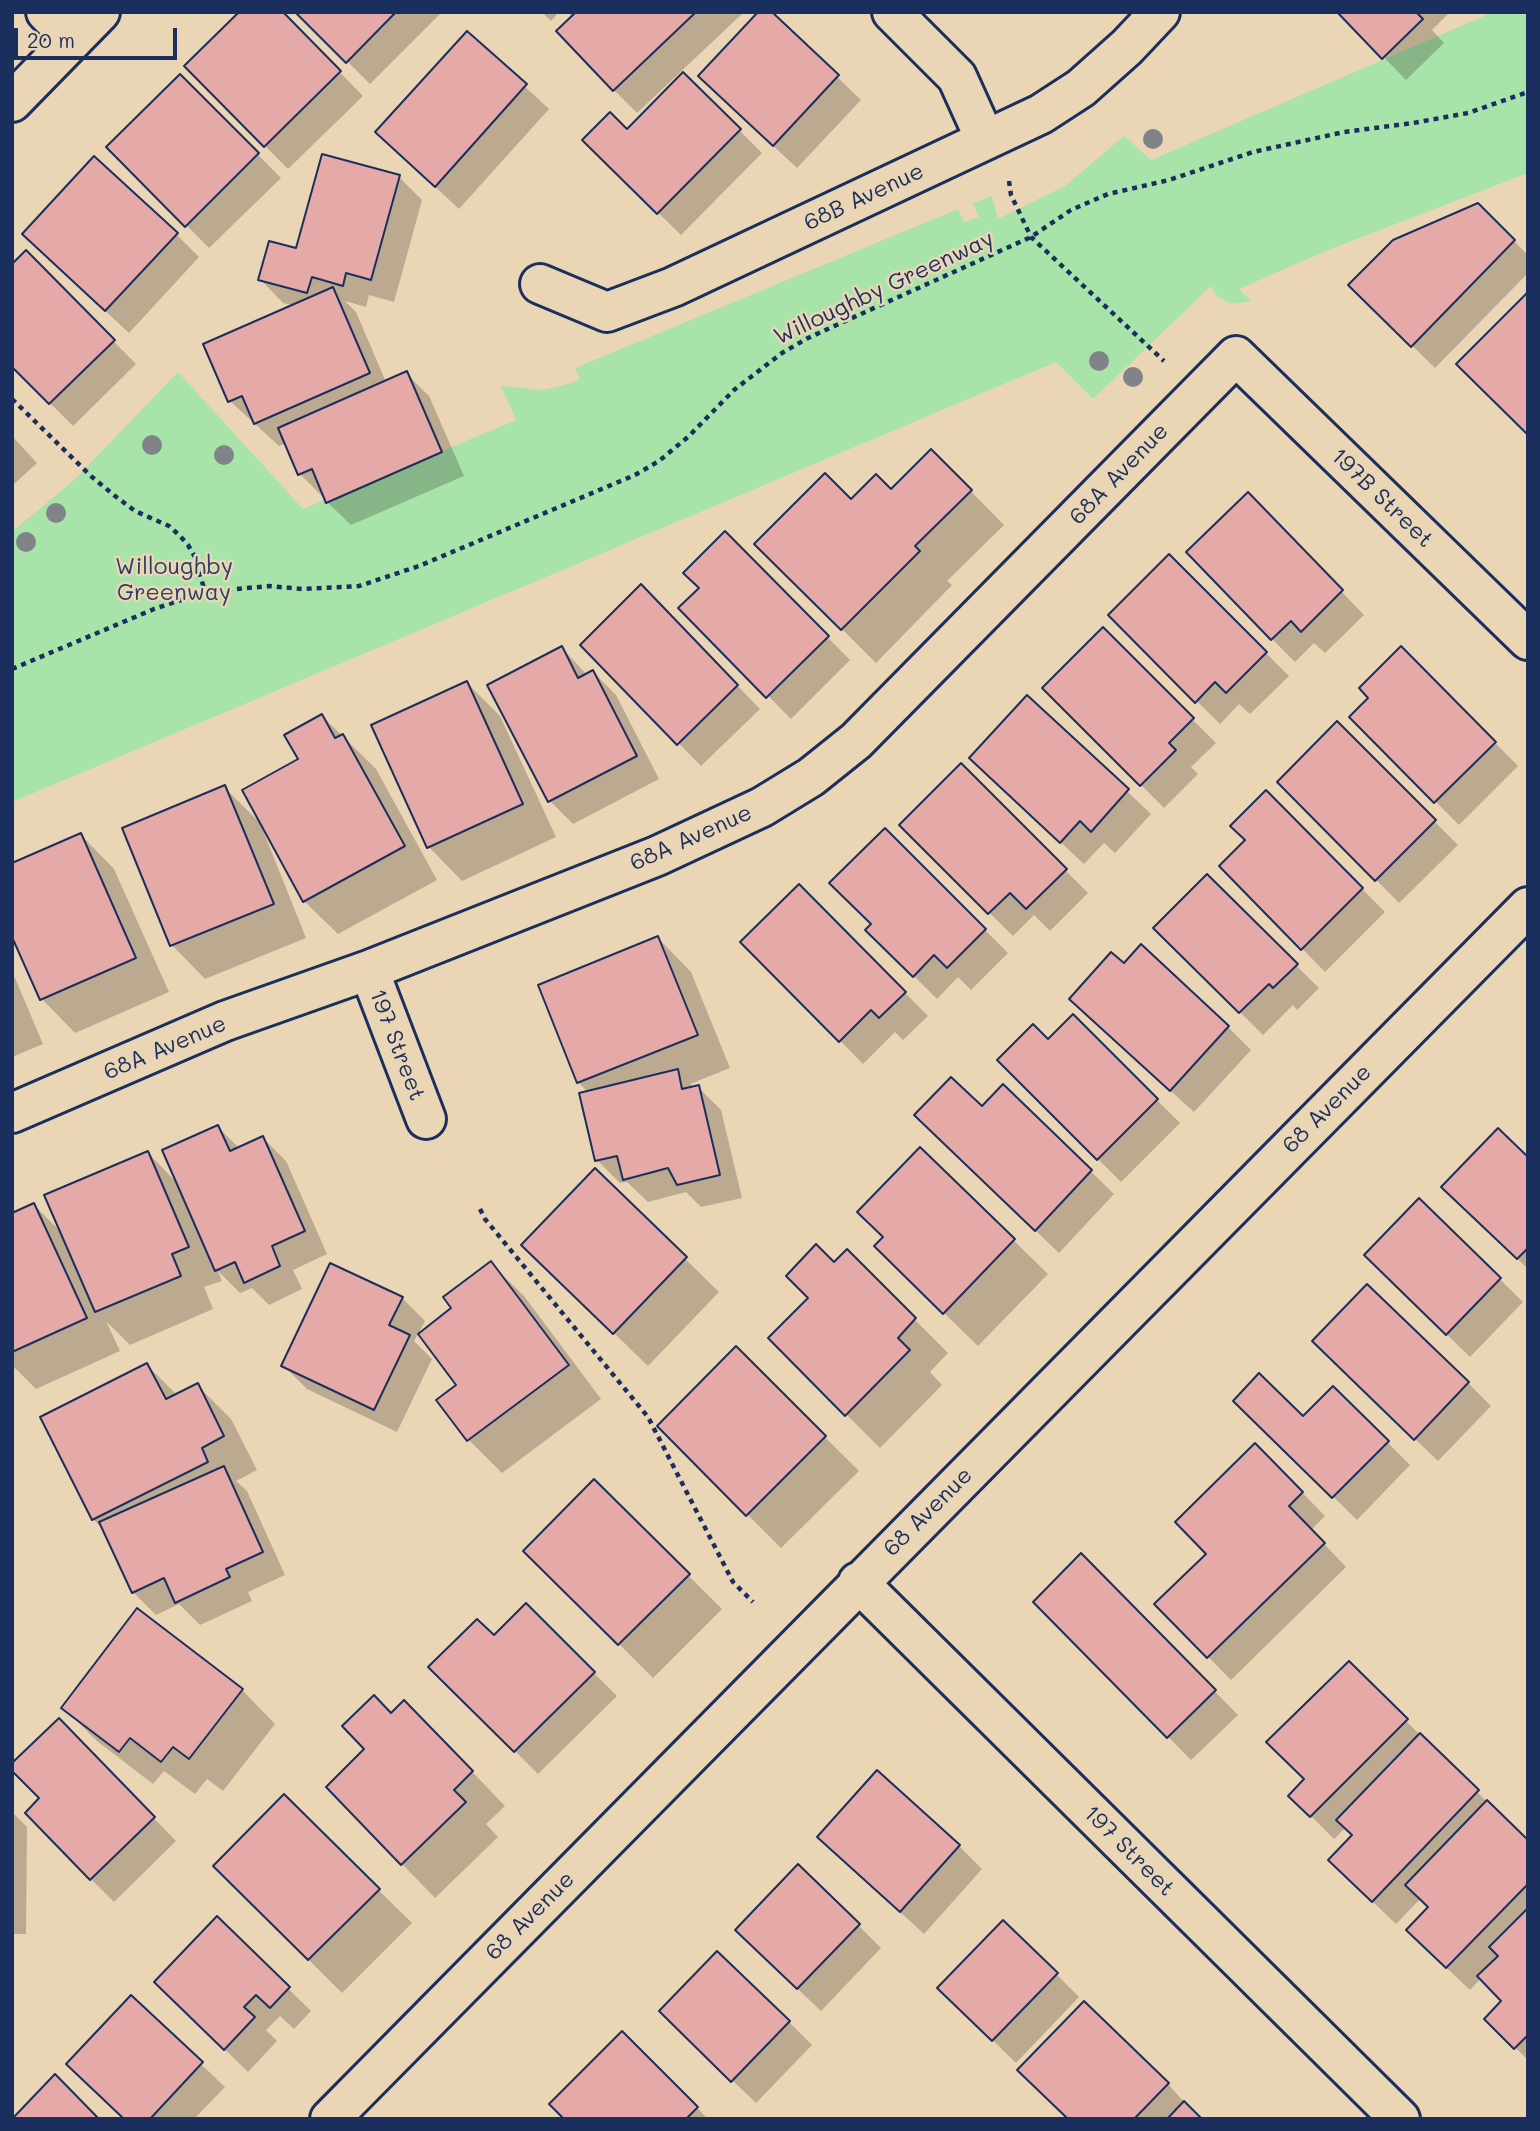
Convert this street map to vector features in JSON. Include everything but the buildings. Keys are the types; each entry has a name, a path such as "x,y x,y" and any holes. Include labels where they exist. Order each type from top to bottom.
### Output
{"street":[{"path":"46,12 73,39"},
{"path":"12,102 100,12"},
{"path":"892,12 957,76 985,139"},
{"name":"68B Avenue","path":"540,285 607,312 673,287 1041,114 1081,88 1127,47 1160,12"},
{"name":"197B Street","path":"1236,356 1528,640"},
{"name":"68A Avenue","path":"12,1113 225,1021 369,970 657,856 762,807 811,777 865,733 1236,356"},
{"name":"68 Avenue","path":"330,2119 1528,907"},
{"name":"197 Street","path":"369,970 426,1119"},
{"name":"197 Street","path":"858,1582 1400,2119"}],"path":[{"name":"Willoughby Greenway","path":"12,669 154,609 205,592 269,586 302,589 359,586 419,566 625,479 659,461 689,436 734,390 808,338 1031,237 1072,210 1108,194 1180,177 1253,152 1344,132 1468,113 1528,92"},
{"path":"1008,187 1031,237 1168,365"},
{"path":"12,399 115,496 135,511 169,526 179,535 195,557 205,592"},
{"path":"480,1209 485,1219 648,1417 733,1582 753,1602"}],"green space":[{"name":"Willoughby Greenway","path":"1493,12 1528,12 1528,173 1328,250 1239,289 1251,301 1232,304 1218,297 1211,286 1093,399 1056,362 12,802 12,532 74,480 178,372 303,509 516,420 501,386 542,390 565,385 580,379 575,368 958,209 964,222 979,217 973,203 992,196 996,220 1065,186 1124,136 1151,160"}]}
